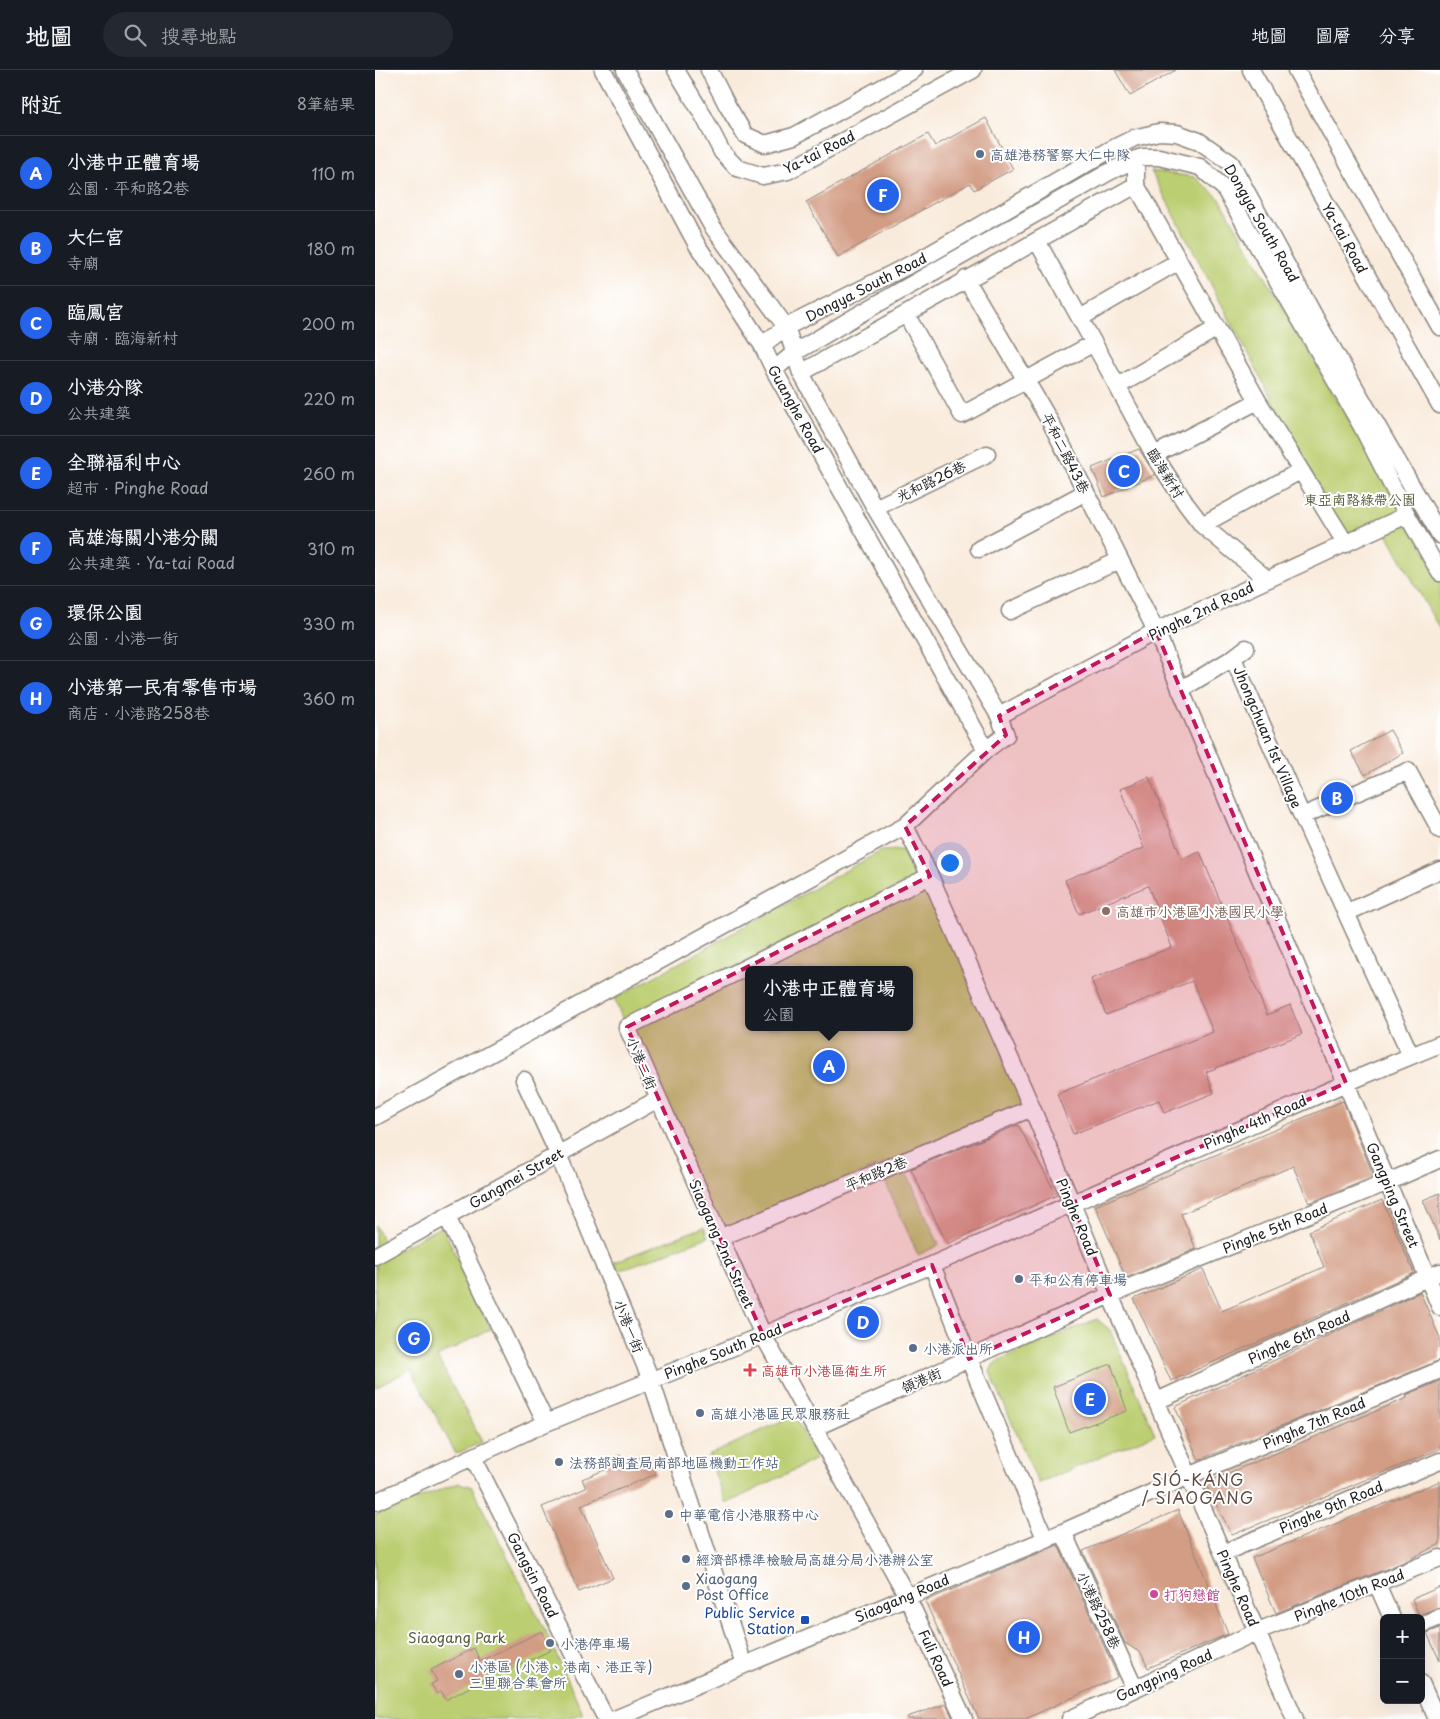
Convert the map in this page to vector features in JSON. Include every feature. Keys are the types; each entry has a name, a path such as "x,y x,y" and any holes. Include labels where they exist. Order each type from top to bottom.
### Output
{"street":[{"name":"Guanghe Road","path":"603,70 697,245 762,345 774,370 987,750 1005,735 999,716 875,508 801,373 786,327 711,226 625,70"},
{"name":"Ya-tai Road","path":"676,70 722,152 737,168 763,176 788,172 973,70"},
{"name":"Ya-tai Road","path":"709,70 745,135 765,144 794,136 914,70"},
{"name":"Ya-tai Road","path":"1251,70 1440,405"},
{"path":"1296,70 1440,327"},
{"name":"Dongya South Road","path":"762,345 786,327 923,258 1065,175 1134,138 1159,132 1177,133 1199,141 1231,162 1322,330 1440,535"},
{"name":"Dongya South Road","path":"774,370 794,353 1135,159 1159,157 1200,167 1224,188 1362,427 1407,515 1440,573"},
{"path":"1135,159 1136,185 1258,401 1346,544"},
{"path":"801,373 1136,185"},
{"name":"臨海新村","path":"1037,241 1118,386 1154,455 1186,504 1202,526 1267,579"},
{"path":"1080,318 1179,260"},
{"name":"平和二路43巷","path":"966,279 1051,423 1156,631 1180,690"},
{"path":"906,314 962,415 1094,343"},
{"path":"1118,386 1217,328"},
{"path":"1154,455 1258,401"},
{"name":"光和路26巷","path":"875,508 987,454"},
{"path":"1202,526 1300,471"},
{"path":"979,549 1086,492"},
{"name":"Pinghe 2nd Road","path":"999,716 1156,631 1407,515"},
{"path":"1010,611 1120,560"},
{"name":"Jhongchuan 1st Village","path":"1180,690 1240,653 1302,816 1411,1056"},
{"name":"Gangping Street","path":"1180,690 1388,1182 1434,1275 1440,1307"},
{"path":"375,1116 905,826 987,750"},
{"name":"Jhongchuan 1st Village","path":"1302,816 1408,770 1440,830"},
{"name":"Pinghe Road","path":"905,826 930,876 1295,1719"},
{"path":"1346,913 1440,870"},
{"name":"小港二街","path":"749,966 930,876"},
{"name":"小港二街","path":"658,1099 627,1027 745,968"},
{"name":"Pinghe 4th Road","path":"1072,1203 1440,1044"},
{"name":"小港一街","path":"524,1080 558,1154 651,1380 744,1665"},
{"name":"Gangmei Street","path":"375,1256 658,1099"},
{"name":"Siaogang 2nd Street","path":"658,1099 763,1336 907,1596"},
{"name":"平和路2巷","path":"719,1238 1031,1108"},
{"name":"Pinghe 5th Road","path":"1110,1295 1388,1182 1440,1158"},
{"name":"Pinghe South Road","path":"375,1502 546,1422 763,1336 932,1265 1072,1203"},
{"path":"447,1217 546,1422"},
{"path":"932,1265 969,1360 1045,1538"},
{"name":"Pinghe 6th Road","path":"1157,1401 1434,1275"},
{"name":"領港街","path":"814,1428 969,1360 1110,1295"},
{"name":"Pinghe 7th Road","path":"1189,1476 1440,1370"},
{"name":"Gangsin Road","path":"473,1457 606,1719"},
{"name":"Pinghe 9th Road","path":"1223,1553 1440,1461"},
{"name":"Siaogang Road","path":"615,1719 1063,1532 1189,1476"},
{"name":"小港路258巷","path":"1063,1532 1135,1689"},
{"name":"Pinghe 10th Road","path":"1258,1631 1440,1558"},
{"path":"1377,1584 1390,1614"},
{"name":"Fuli Road","path":"907,1596 964,1719"},
{"path":"1425,1623 1440,1617"},
{"name":"Gangping Road","path":"1070,1719 1258,1631"},
{"path":"1425,1692 1437,1719"}],"highlighted area":[{"path":"1156,631 1346,1083 1072,1203 1110,1295 969,1359 932,1265 763,1335 627,1027 930,876 905,826 1006,735 999,716"}],"green space":[{"name":"東亞南路綠帶公園","path":"1151,171 1195,177 1220,199 1404,515 1347,541"},
{"name":"東亞南路綠帶公園","path":"1406,517 1440,579 1440,630 1384,528"},
{"path":"902,850 915,878 624,1022 614,999 881,851"},
{"path":"931,882 1028,1103 720,1233 629,1028 745,972 745,1031 913,1031 913,966 758,966"},
{"path":"904,1167 939,1245 918,1255 883,1177"},
{"path":"375,1225 390,1254 442,1226 491,1329 437,1357 482,1442 456,1454 411,1369 375,1388"},
{"path":"704,1227 708,1237 618,1271 614,1262"},
{"path":"1097,1319 1110,1330 1155,1434 1038,1483 990,1372 993,1365 999,1360"},
{"path":"794,1415 816,1459 726,1504 708,1456"},
{"name":"Siaogang Park","path":"458,1483 471,1486 546,1632 583,1713 564,1719 375,1719 375,1515"}],"building":[{"path":"1115,70 1176,70 1130,96"},
{"path":"986,118 1013,169 974,190 970,183 838,257 806,202 928,134 935,146"},
{"path":"1139,449 1155,475 1104,497 1092,468"},
{"path":"1390,730 1403,753 1365,775 1351,751"},
{"path":"1149,777 1182,859 1200,852 1267,1015 1290,1005 1302,1034 1206,1072 1214,1093 1164,1113 1159,1100 1073,1134 1057,1094 1213,1032 1192,981 1106,1015 1091,979 1172,947 1148,886 1079,914 1065,880 1144,848 1120,789"},
{"path":"1343,1101 1374,1177 1309,1203 1293,1166 1181,1214 1196,1249 1126,1278 1095,1206"},
{"path":"1018,1125 1057,1195 947,1244 911,1169"},
{"path":"1440,1193 1440,1240 1423,1200"},
{"path":"1382,1200 1414,1273 1171,1381 1134,1299 1203,1269 1222,1311 1324,1267 1309,1231"},
{"path":"1420,1292 1440,1338 1440,1360 1199,1460 1175,1407"},
{"path":"1111,1364 1127,1411 1069,1432 1053,1387"},
{"path":"1440,1381 1440,1449 1232,1535 1205,1483 1407,1398 1406,1395"},
{"path":"648,1454 656,1474 581,1505 613,1578 579,1592 542,1507 586,1488 582,1479 607,1469 604,1461 620,1455 624,1463"},
{"path":"1440,1481 1440,1544 1406,1561 1276,1613 1252,1558"},
{"name":"打狗戀館","path":"1178,1510 1228,1634 1148,1668 1141,1653 1125,1643 1083,1551"},
{"path":"1058,1545 1118,1677 1025,1719 979,1719 925,1601"},
{"path":"1440,1587 1440,1607 1419,1614 1412,1599"},
{"path":"1440,1628 1440,1661 1427,1633"},
{"path":"542,1631 551,1650 501,1674 499,1671 446,1700 441,1691 437,1694 431,1684 437,1681 431,1670 474,1648 480,1661"},
{"path":"946,1704 953,1719 908,1719 907,1717"}],"place":[{"name":"高雄港務警察大仁中隊","path":"980,154"},
{"name":"高雄海關小港分關","path":"883,195"},
{"name":"臨鳳宮","path":"1124,471"},
{"name":"大仁宮","path":"1337,798"},
{"name":"高雄市小港區小港國民小學","path":"1106,911"},
{"name":"小港中正體育場","path":"829,1066"},
{"name":"平和公有停車場","path":"1019,1279"},
{"name":"小港分隊","path":"863,1322"},
{"name":"環保公園","path":"414,1338"},
{"name":"小港派出所","path":"913,1348"},
{"name":"高雄市小港區衛生所","path":"750,1370"},
{"name":"全聯褔利中心","path":"1090,1399"},
{"name":"高雄小港區民眾服務社","path":"700,1413"},
{"name":"法務部調查局南部地區機動工作站","path":"559,1462"},
{"name":"中華電信小港服務中心","path":"669,1514"},
{"name":"經濟部標準檢驗局高雄分局小港辦公室","path":"686,1559"},
{"name":"Xiaogang Post Office","path":"686,1586"},
{"name":"打狗戀館","path":"1154,1594"},
{"name":"Public Service Station","path":"805,1620"},
{"name":"小港第一民有零售市場","path":"1024,1637"},
{"name":"小港停車場","path":"550,1643"},
{"name":"小港區 (小港、港南、港正等) 三里聯合集會所","path":"459,1674"}],"district":[{"name":"SIÓ-KÁNG / SIAOGANG","path":"1198,1488"}]}
